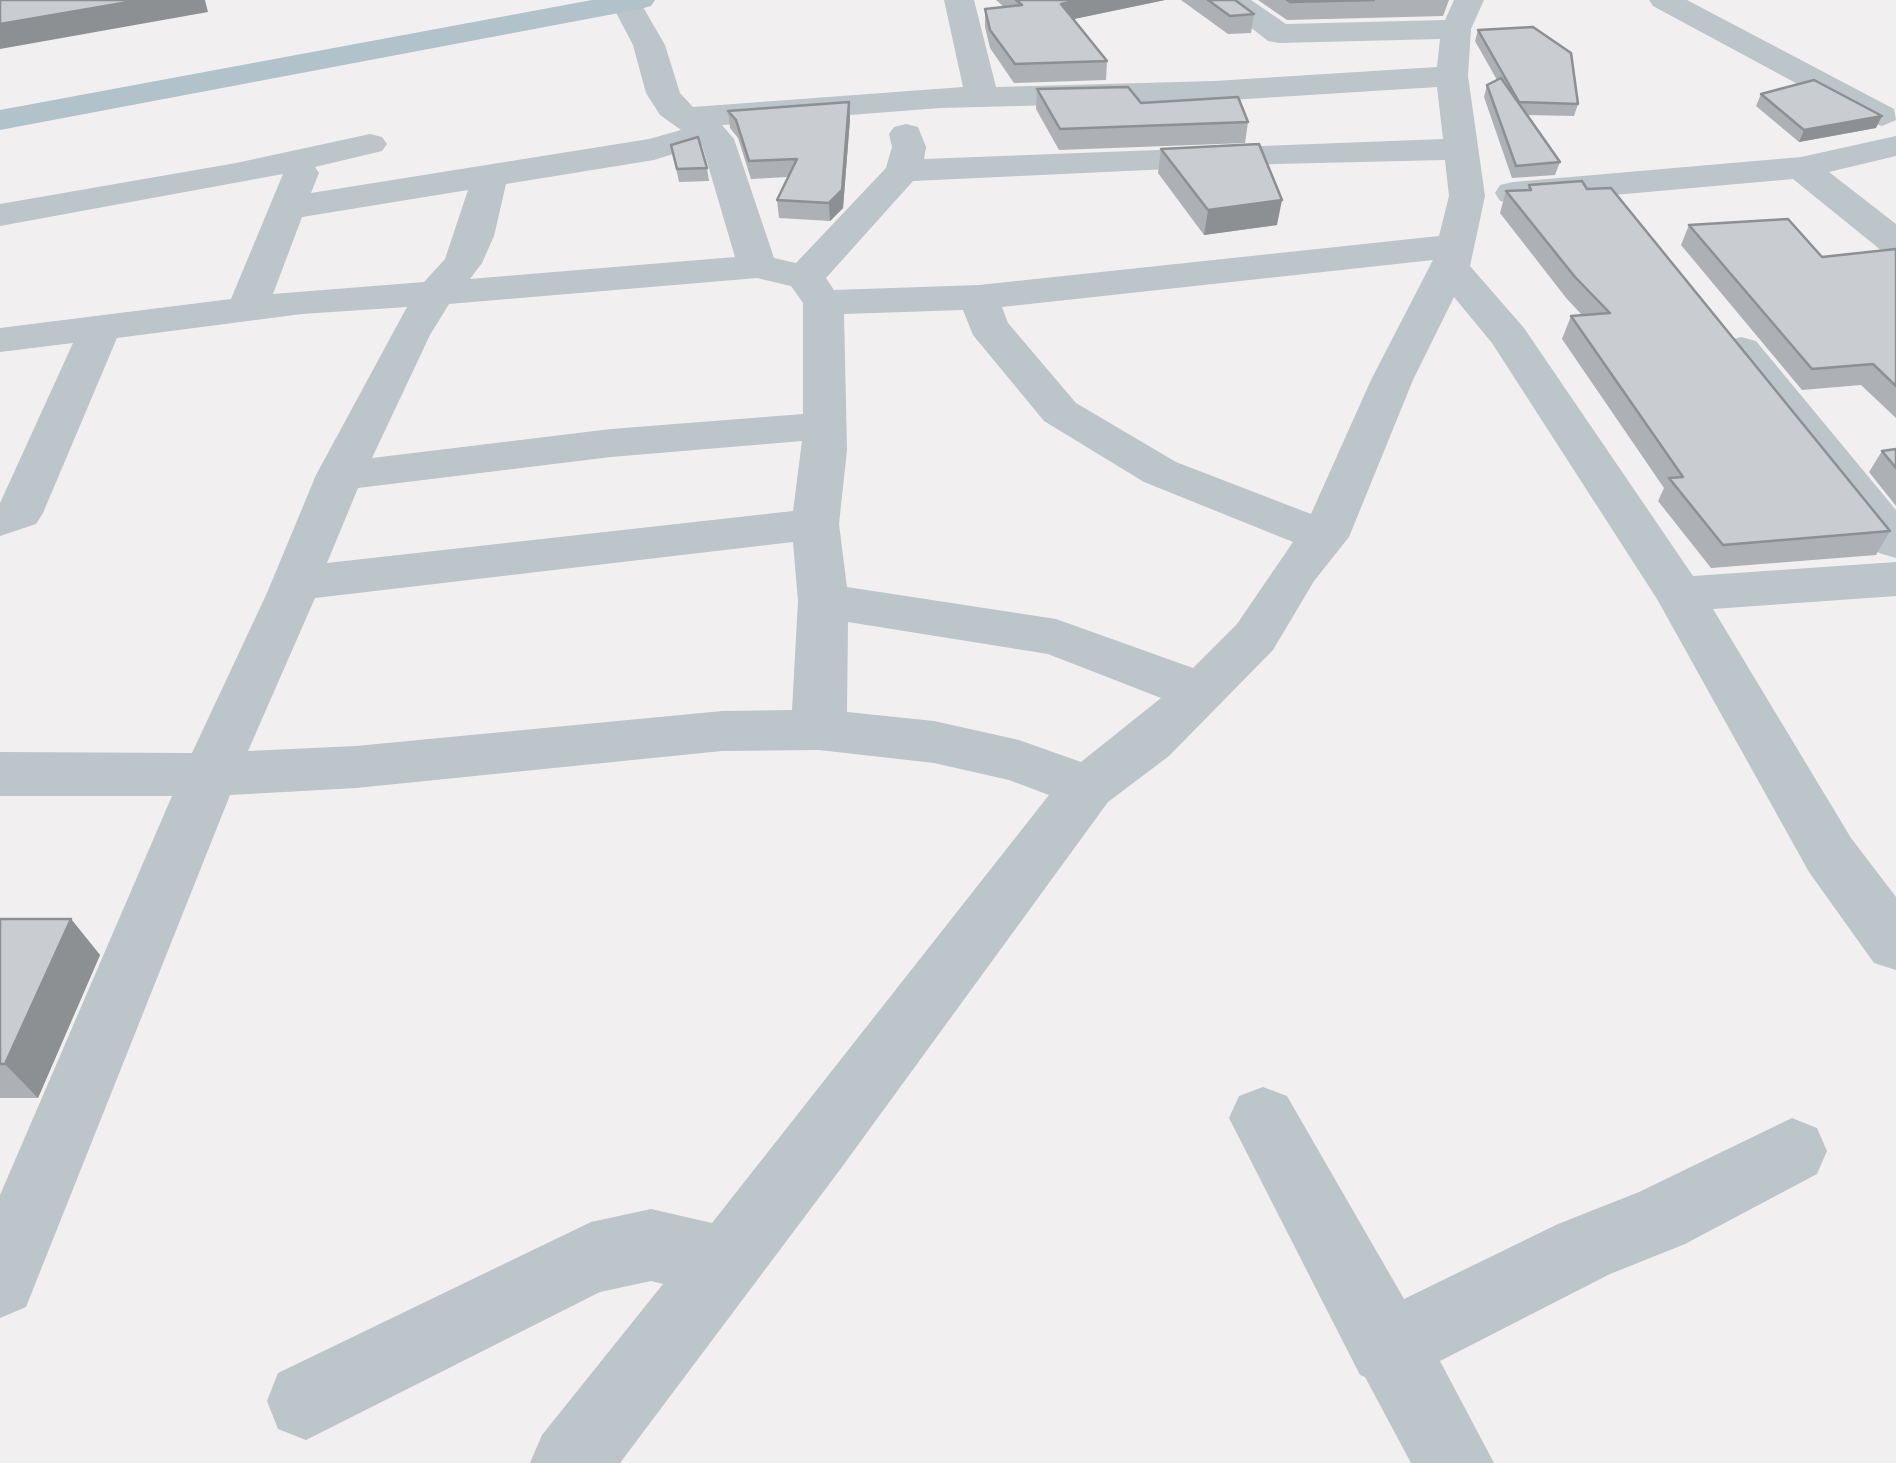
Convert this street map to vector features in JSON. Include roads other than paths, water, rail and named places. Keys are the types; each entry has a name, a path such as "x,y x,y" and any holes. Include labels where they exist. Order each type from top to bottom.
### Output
{"main road":[{"path":"0,102 548,0"},
{"path":"0,120 633,1"}],"street":[{"path":"959,0 982,96"},
{"path":"1231,0 1279,34 1459,35"},
{"path":"1664,0 1896,124"},
{"path":"633,1 663,93 672,108 698,125 724,155 756,266"},
{"path":"288,208 654,148 698,125 894,101 1214,91 1459,35"},
{"path":"1459,35 1459,214 1508,336 1679,594 1830,856 1896,944"},
{"path":"819,730 823,600 815,524 824,450 814,290 903,172 909,147 894,101"},
{"path":"0,215 370,144"},
{"path":"903,172 1276,152 1459,214"},
{"path":"0,340 246,309 756,266 814,290 979,297 1459,214 1621,202 1887,156"},
{"path":"246,309 306,158"},
{"path":"1801,168 1896,243"},
{"path":"0,1281 24,1161 210,775 339,475 409,335 435,294 463,264 475,236 490,176"},
{"path":"570,1463 1088,787 1149,742 1255,637 1296,570 1324,537 1459,214"},
{"path":"979,297 988,326 1060,412 1160,472 1324,537"},
{"path":"1712,318 1810,431 1896,542"},
{"path":"0,521 19,512 101,326"},
{"path":"339,475 420,469 611,443 822,426"},
{"path":"295,584 815,524"},
{"path":"1679,594 1896,579"},
{"path":"823,600 1056,636 1201,692"},
{"path":"0,774 210,775 356,767 722,732 819,730 934,742 1019,761 1088,787"},
{"path":"1263,1118 1454,1463"},
{"path":"1387,1348 1584,1249 1660,1219 1792,1151"},
{"path":"306,1401 591,1258 651,1245 726,1262"}]}
